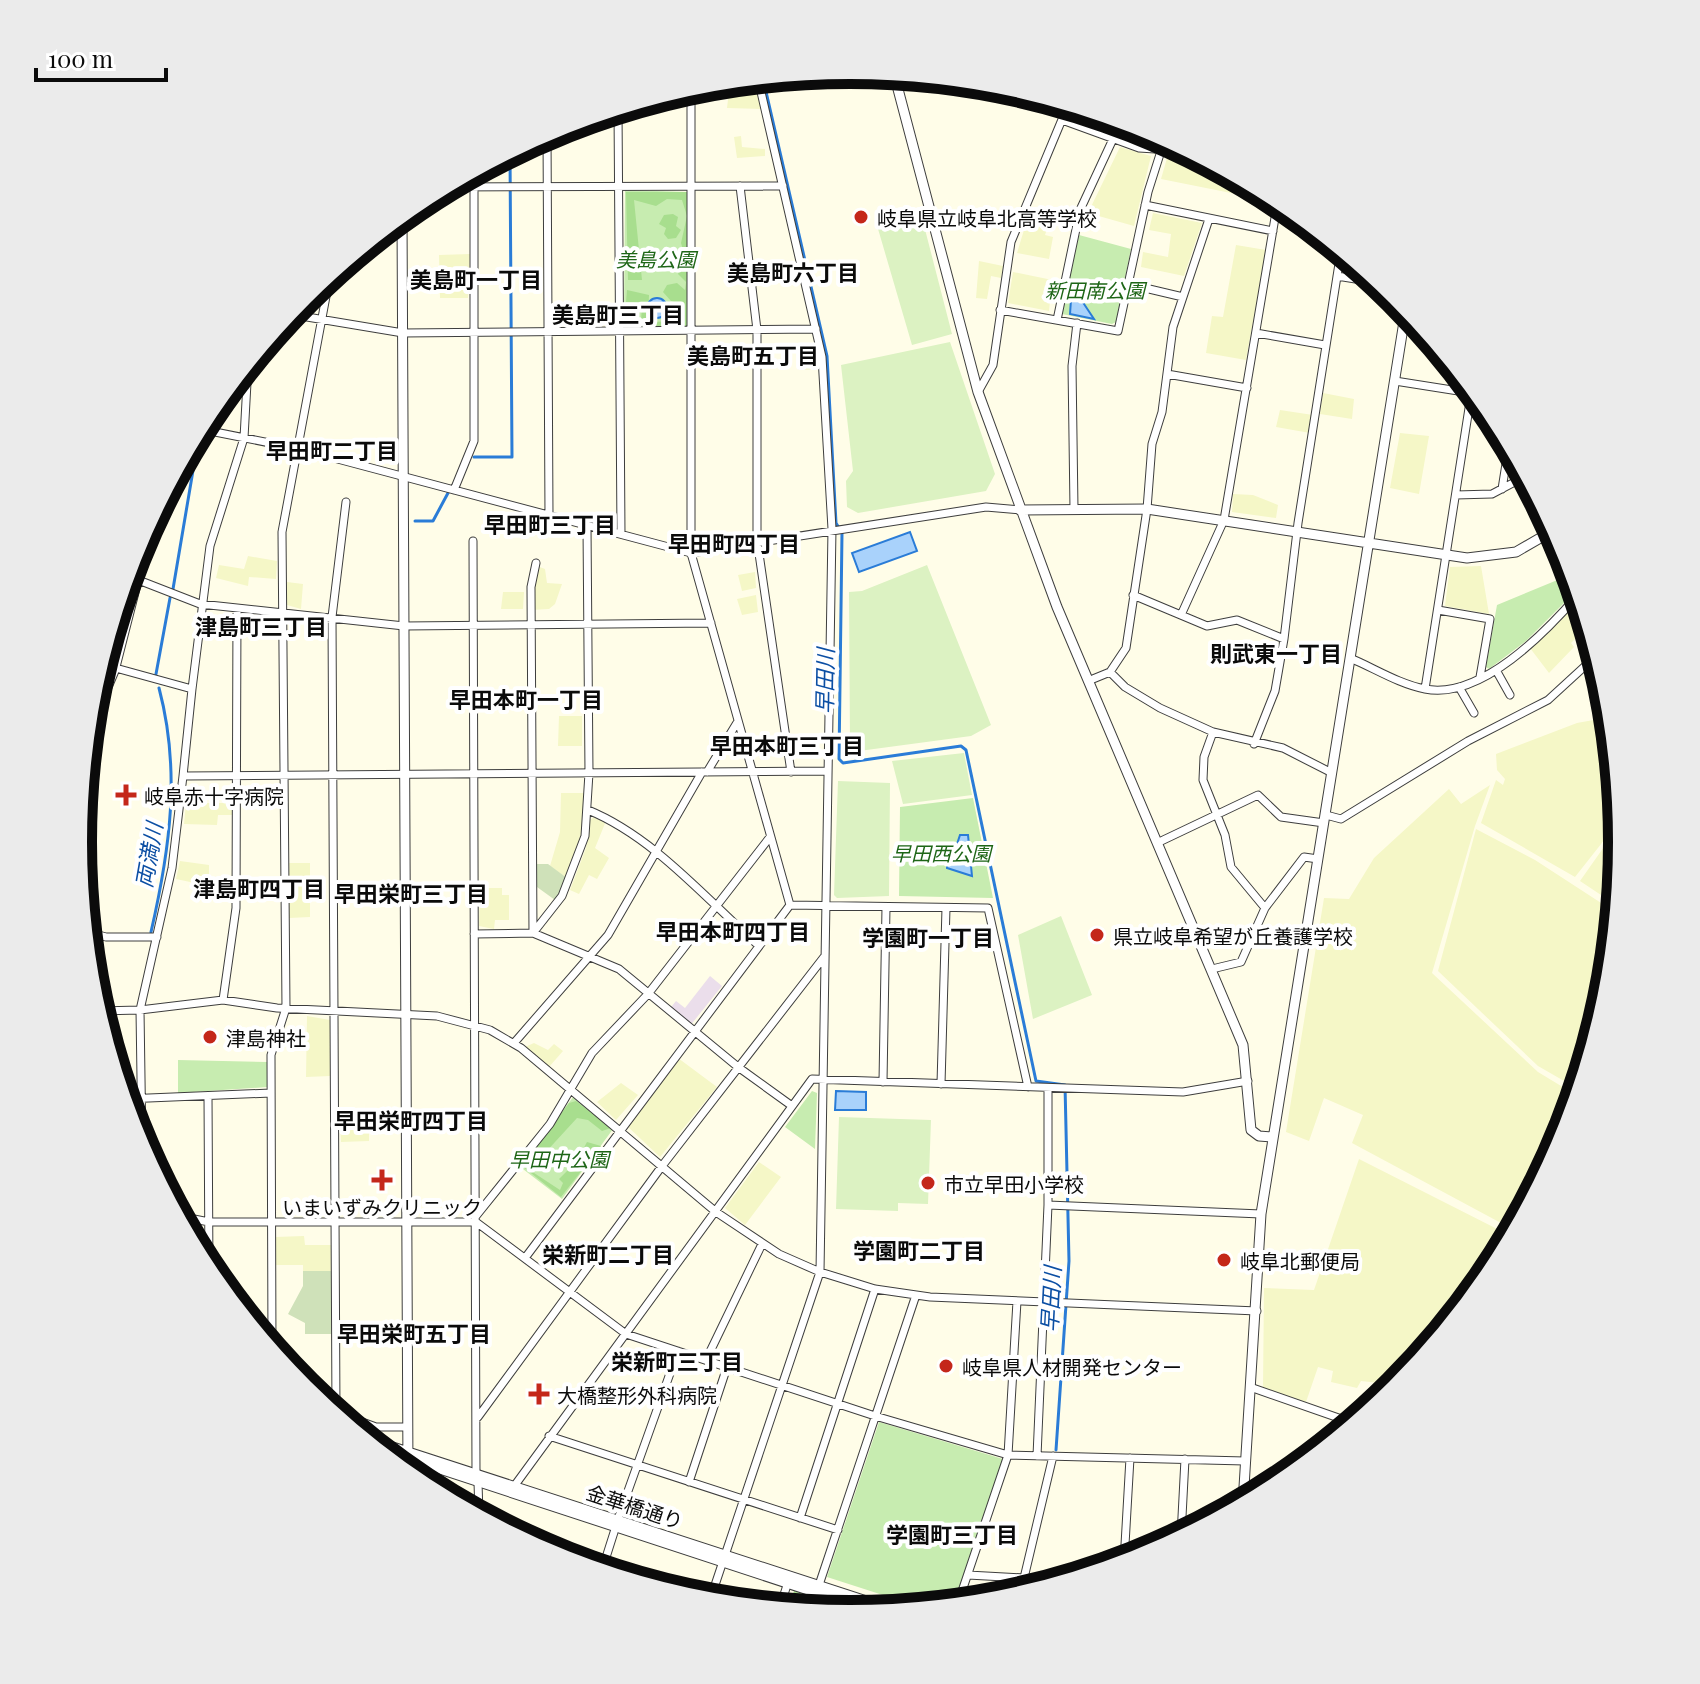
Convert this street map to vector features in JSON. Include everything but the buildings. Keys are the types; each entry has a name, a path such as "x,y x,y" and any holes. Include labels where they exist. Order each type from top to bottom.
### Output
{"street":[{"path":"897,86 978,392 1020,510 1088,681 1243,1045 1251,1130 1272,1137"},
{"path":"715,1587 820,1272 828,771 836,528 822,357 760,89"},
{"path":"691,101 691,553 790,905"},
{"path":"978,392 993,365 1011,242 1064,115"},
{"path":"618,120 621,534"},
{"path":"1062,120 1139,148 1160,151"},
{"path":"1057,320 1080,210 1113,139"},
{"path":"547,148 549,515"},
{"path":"1000,310 1118,331 1145,205 1161,151"},
{"path":"740,186 757,330 757,540 791,772"},
{"path":"469,187 783,186"},
{"path":"454,490 474,441 474,187"},
{"path":"1145,205 1273,231"},
{"path":"1181,615 1224,520 1276,215"},
{"path":"1088,681 1110,672 1126,648 1147,509 1152,444 1162,412 1173,327 1209,219"},
{"path":"402,231 406,1455"},
{"path":"1254,744 1275,691 1339,263"},
{"path":"1337,276 1358,279"},
{"path":"1128,284 1183,297"},
{"path":"272,1332 271,1055 286,1008 282,532 327,294"},
{"path":"304,317 403,333 816,329"},
{"path":"1074,509 1072,366 1077,323"},
{"path":"1244,1489 1261,1214 1404,325"},
{"path":"1256,333 1325,345"},
{"path":"1167,374 1247,388"},
{"path":"1395,381 1457,389"},
{"path":"141,1110 140,1010 172,868 200,604 210,546 244,438 247,384"},
{"path":"1425,689 1470,407"},
{"path":"213,432 300,449 691,553 757,540 986,507 1020,510 1147,509 1467,558 1500,556 1544,538"},
{"path":"1502,489 1506,463"},
{"path":"1456,495 1470,497 1502,489 1516,481"},
{"path":"334,1397 336,1011 332,617 346,502"},
{"path":"533,933 554,909 570,879 585,836 589,773 587,527"},
{"path":"473,541 478,1502"},
{"path":"533,933 531,587 536,563"},
{"path":"139,581 200,604 404,626 711,623"},
{"path":"109,685 137,586"},
{"path":"1133,595 1207,626 1237,620 1284,639"},
{"path":"1350,658 1425,689 1459,687 1496,670 1532,643 1570,604"},
{"path":"223,1000 236,908 237,610"},
{"path":"1438,610 1490,619 1480,677"},
{"path":"1157,843 1258,795 1281,817 1341,819 1468,741 1548,700 1586,665"},
{"path":"1496,670 1510,695"},
{"path":"115,671 192,689"},
{"path":"1110,672 1125,687 1160,708 1213,732 1254,744 1283,748 1332,773"},
{"path":"1459,687 1474,713"},
{"path":"514,1043 590,958 738,721"},
{"path":"1213,732 1204,757 1203,780 1217,814 1231,867 1265,908"},
{"path":"183,776 828,771"},
{"path":"588,810 616,823 657,854 759,946"},
{"path":"476,1219 550,1124 592,1053 648,994 770,837"},
{"path":"1212,969 1241,962 1265,908 1304,857 1318,859"},
{"path":"790,905 988,908 1028,1087"},
{"path":"525,1258 790,905"},
{"path":"883,1082 886,907"},
{"path":"941,1084 946,908"},
{"path":"474,934 533,933 590,958 602,959 619,969 693,1032 792,1106"},
{"path":"98,935 157,937"},
{"path":"478,1417 662,1166 825,955"},
{"path":"112,1011 223,1000 286,1008 406,1014 475,1025 514,1043 716,1212 762,1244 820,1272 875,1289 916,1295 1257,1311"},
{"path":"515,1485 812,1079 1200,1091 1248,1081"},
{"path":"1037,1456 1046,1301 1048,1088"},
{"path":"137,1099 271,1093"},
{"path":"208,1096 209,1245"},
{"path":"1048,1205 1261,1214"},
{"path":"193,1219 209,1222 476,1219 626,1334 875,1416 1008,1455 1245,1461"},
{"path":"706,1360 762,1244"},
{"path":"800,1518 875,1289"},
{"path":"819,1585 916,1295"},
{"path":"962,1592 1008,1455 1017,1301"},
{"path":"605,1560 678,1351"},
{"path":"689,1482 727,1367"},
{"path":"1250,1387 1341,1419"},
{"path":"362,1422 376,1427 407,1427"},
{"path":"549,1436 838,1530"},
{"path":"1024,1578 1053,1456"},
{"path":"1125,1548 1130,1458"},
{"path":"1182,1523 1185,1459"},
{"name":"金華橋通り","path":"421,1466 515,1485 617,1523"},
{"name":"金華橋通り","path":"477,1477 862,1600"},
{"name":"金華橋通り","path":"725,1558 839,1600"},
{"path":"968,1575 1028,1578"},
{"path":"783,1597 788,1582"}],"shaded area":[{"path":"710,976 722,986 689,1027 668,1011 676,1001 685,1008"}],"green space":[{"path":"756,91 763,109 727,108 729,94"},
{"path":"741,136 742,147 765,149 765,156 737,158 734,137"},
{"path":"1120,147 1151,156 1134,226 1088,213"},
{"path":"1167,158 1176,158 1245,196 1161,179"},
{"name":"美島公園","path":"625,190 688,192 687,327 626,327 624,324"},
{"path":"626,192 687,192 687,216 682,200 667,199 656,206 634,200 642,280 628,280"},
{"path":"920,210 952,334 912,345 876,222"},
{"path":"1153,213 1202,223 1184,276 1141,267 1143,252 1168,257 1171,234 1149,230"},
{"path":"664,215 678,217 676,226 681,230 676,238 668,239 664,234 666,228 659,224"},
{"path":"687,216 687,327 626,327 625,324 641,322 642,303 626,302 627,290 649,295 648,322 681,321 680,304 671,301 663,292 667,285 677,283 685,290 686,282 678,274 685,257 681,243"},
{"path":"1027,220 1048,226 1045,235 1053,237 1049,259 1017,253"},
{"name":"新田南公園","path":"1079,235 1131,249 1116,322 1112,324 1062,314"},
{"path":"1236,245 1266,250 1246,360 1206,353 1212,316 1223,317"},
{"path":"470,254 468,298 440,298 439,255"},
{"path":"979,261 1003,266 1001,278 991,276 987,299 976,298"},
{"path":"1013,272 1062,282 1060,293 1051,292 1049,311 1008,303"},
{"path":"950,342 995,474 986,491 858,513 847,507 846,481 853,471 841,365"},
{"path":"819,349 822,369 798,370 798,351"},
{"path":"1323,393 1354,399 1352,419 1320,414"},
{"path":"1280,410 1313,415 1310,433 1276,427"},
{"path":"1400,433 1429,436 1419,494 1390,488"},
{"path":"1233,494 1253,495 1278,505 1276,518 1232,512"},
{"path":"248,556 277,561 276,579 249,577 248,586 216,578 219,565 244,569"},
{"path":"927,565 991,725 971,736 859,751 850,744 849,592 862,591"},
{"path":"537,566 545,569 547,583 562,584 555,604 549,609 531,610"},
{"path":"1481,566 1489,614 1445,606 1450,567"},
{"path":"755,572 756,588 742,591 738,575"},
{"path":"1560,579 1568,599 1526,641 1489,669 1486,667 1497,605"},
{"path":"287,582 303,584 301,609 287,605"},
{"path":"503,592 524,592 523,609 501,609"},
{"path":"756,595 758,612 742,615 737,599"},
{"path":"1568,612 1574,620 1579,635 1571,643 1574,647 1549,673 1530,648"},
{"path":"559,716 582,716 582,746 558,746"},
{"path":"1598,719 1608,836 1575,877 1481,823 1496,780 1503,785 1505,779 1497,770 1496,754 1577,723"},
{"path":"964,753 972,795 903,804 892,761"},
{"path":"838,781 890,783 889,896 837,898 834,895"},
{"path":"1490,785 1432,973 1538,1072 1567,1089 1530,1177 1504,1225 1352,1143 1363,1115 1324,1098 1309,1141 1286,1132 1324,898 1349,899 1374,858 1449,789 1461,804"},
{"path":"561,793 585,793 583,828 567,878 550,866 560,832"},
{"name":"早田西公園","path":"973,798 993,898 899,896 900,807"},
{"path":"186,803 233,803 232,815 218,815 217,825 184,824"},
{"path":"594,817 606,821 595,848 609,858 597,879 589,875 579,894 570,890 586,848 590,820"},
{"path":"1476,829 1535,860 1605,905 1593,990 1569,1084 1538,1066 1438,971"},
{"path":"1608,841 1606,898 1580,881"},
{"path":"180,861 209,865 209,886 176,879"},
{"path":"289,863 310,863 310,917 289,918"},
{"path":"537,864 548,864 567,878 555,900 537,887"},
{"path":"480,888 502,888 502,895 509,895 509,920 495,920 494,929 479,926"},
{"path":"1061,916 1092,995 1033,1019 1018,935"},
{"path":"307,1016 330,1020 330,1076 306,1077"},
{"path":"534,1043 548,1050 554,1044 563,1051 549,1067 525,1047"},
{"path":"678,1058 717,1087 660,1157 626,1125"},
{"path":"178,1060 267,1062 267,1087 178,1093"},
{"path":"621,1083 638,1095 616,1120 597,1102"},
{"path":"812,1091 817,1093 815,1149 785,1127"},
{"name":"早田中公園","path":"574,1096 613,1129 562,1199 519,1166"},
{"path":"576,1101 611,1128 602,1131 588,1120 577,1118 544,1154 529,1164 528,1169 560,1190 563,1183 559,1179 568,1170 566,1163 581,1153 587,1142 601,1146 561,1197 522,1166 569,1103"},
{"path":"839,1117 931,1120 928,1204 898,1203 898,1211 836,1209"},
{"path":"340,1122 369,1122 369,1141 341,1142"},
{"path":"1359,1159 1500,1230 1451,1303 1420,1342 1381,1383 1361,1381 1357,1388 1331,1382 1333,1371 1318,1367 1306,1402 1263,1388 1264,1288 1314,1290"},
{"path":"759,1162 781,1177 745,1225 725,1208"},
{"path":"304,1236 305,1245 331,1245 331,1271 303,1271 303,1265 275,1265 275,1237"},
{"path":"303,1271 331,1271 331,1334 305,1334 305,1323 288,1314 303,1286"},
{"path":"879,1422 1003,1459 958,1592 893,1598 827,1577"},
{"path":"794,1591 817,1599 800,1598 792,1597"}],"water":[{"path":"1072,286 1094,319 1070,314"},
{"path":"657,298 664,301 667,308 664,315 657,318 650,315 647,308 650,301"},
{"path":"910,532 917,551 859,572 852,553"},
{"path":"960,835 968,835 972,876 947,868 948,853 955,850"},
{"path":"836,1091 866,1092 866,1110 835,1110"}],"waterway":[{"name":"早田川","path":"765,89 827,356 836,523 842,533 839,759 843,763 961,746 966,750 1036,1081 1065,1085 1069,1261 1056,1450"},
{"path":"474,457 512,457 510,165"},
{"name":"両満川","path":"173,589 194,462"},
{"path":"415,521 433,521 448,493"},
{"name":"両満川","path":"156,674 170,598"},
{"name":"両満川","path":"151,932 168,840 171,780 170,749 159,688"}],"place":[{"name":"岐阜県立岐阜北高等学校","path":"861,217"},
{"name":"岐阜赤十字病院","path":"126,795"},
{"name":"県立岐阜希望が丘養護学校","path":"1097,935"},
{"name":"津島神社","path":"210,1037"},
{"name":"いまいずみクリニック","path":"382,1180"},
{"name":"市立早田小学校","path":"928,1183"},
{"name":"岐阜北郵便局","path":"1224,1260"},
{"name":"岐阜県人材開発センター","path":"946,1366"},
{"name":"大橋整形外科病院","path":"539,1394"}],"district":[{"name":"美島町六丁目","path":"793,272"},
{"name":"美島町一丁目","path":"476,279"},
{"name":"美島町三丁目","path":"618,314"},
{"name":"美島町五丁目","path":"753,355"},
{"name":"早田町二丁目","path":"332,450"},
{"name":"早田町三丁目","path":"550,524"},
{"name":"早田町四丁目","path":"734,543"},
{"name":"津島町三丁目","path":"261,626"},
{"name":"則武東一丁目","path":"1276,653"},
{"name":"早田本町一丁目","path":"526,699"},
{"name":"早田本町三丁目","path":"787,745"},
{"name":"津島町四丁目","path":"259,888"},
{"name":"早田栄町三丁目","path":"411,893"},
{"name":"早田本町四丁目","path":"733,931"},
{"name":"学園町一丁目","path":"928,937"},
{"name":"早田栄町四丁目","path":"411,1120"},
{"name":"学園町二丁目","path":"919,1250"},
{"name":"栄新町二丁目","path":"608,1254"},
{"name":"早田栄町五丁目","path":"414,1333"},
{"name":"栄新町三丁目","path":"677,1361"},
{"name":"学園町三丁目","path":"952,1534"}]}
